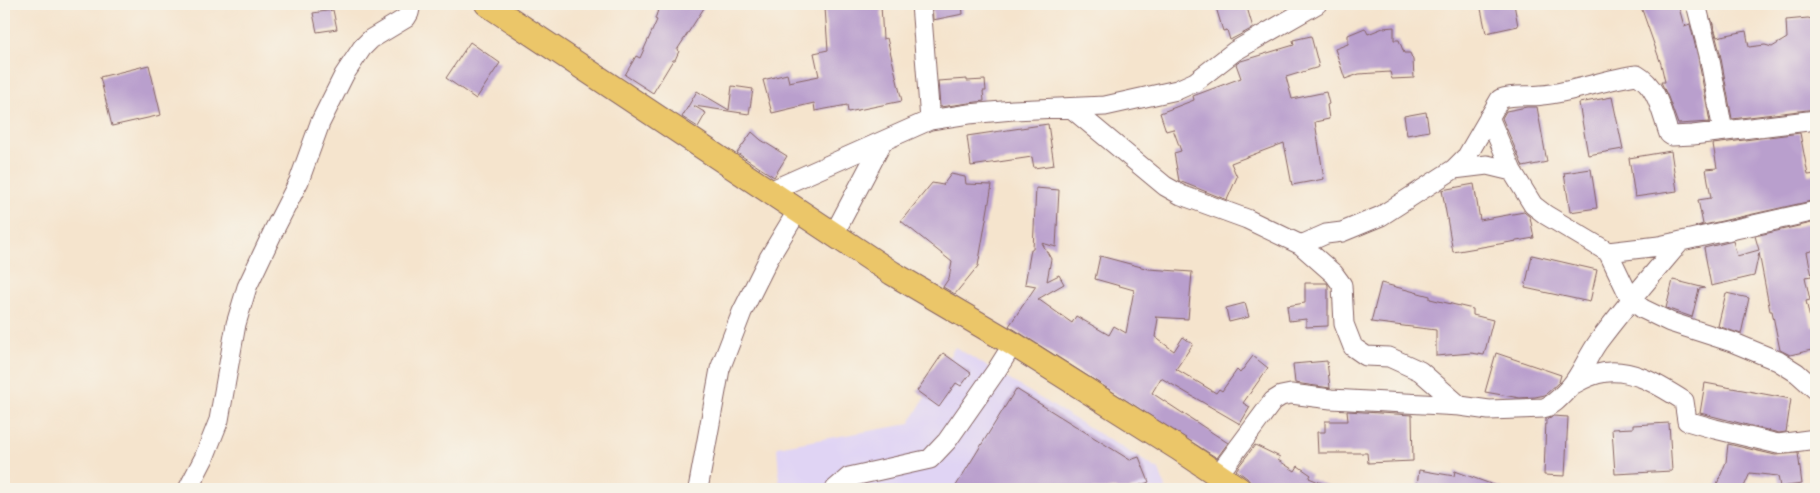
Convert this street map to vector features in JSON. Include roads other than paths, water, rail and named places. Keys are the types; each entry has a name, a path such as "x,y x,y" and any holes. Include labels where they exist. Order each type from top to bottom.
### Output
{"main road":[{"path":"487,4 892,273 1013,344 1178,448 1239,489"}],"street":[{"path":"188,489 204,458 219,420 236,324 247,287 299,181 320,123 344,75 362,48 371,39 406,18 411,4"},
{"path":"921,4 930,120"},
{"path":"770,191 930,120 968,114 1105,106 1178,90 1195,82 1235,51 1317,4"},
{"path":"1696,4 1709,54 1723,131"},
{"path":"1302,245 1326,234 1342,232 1381,216 1454,169 1467,156 1500,99 1504,97 1542,95 1615,78 1637,75 1649,84 1655,94 1669,134 1672,136 1693,136 1816,120"},
{"path":"1070,108 1165,186 1180,195 1247,219 1302,245 1334,274 1342,285 1344,324 1354,347 1366,356 1389,357 1420,371 1460,406"},
{"path":"1489,117 1512,171 1533,205 1546,215 1608,252 1631,300 1670,322 1732,342 1778,361 1797,373 1816,390"},
{"path":"834,234 882,141"},
{"path":"1454,169 1487,165 1512,171"},
{"path":"698,489 720,369 742,312 769,258 798,210"},
{"path":"1608,252 1642,249 1816,211"},
{"path":"1218,475 1273,401 1281,396 1291,394 1331,399 1460,406 1489,410 1548,407 1558,400 1572,385 1597,343 1681,241"},
{"path":"835,489 849,477 930,459 946,441 1013,344"},
{"path":"1572,385 1596,374 1609,372 1644,378 1658,384 1684,401 1687,421 1715,430 1778,444 1816,439"}]}
